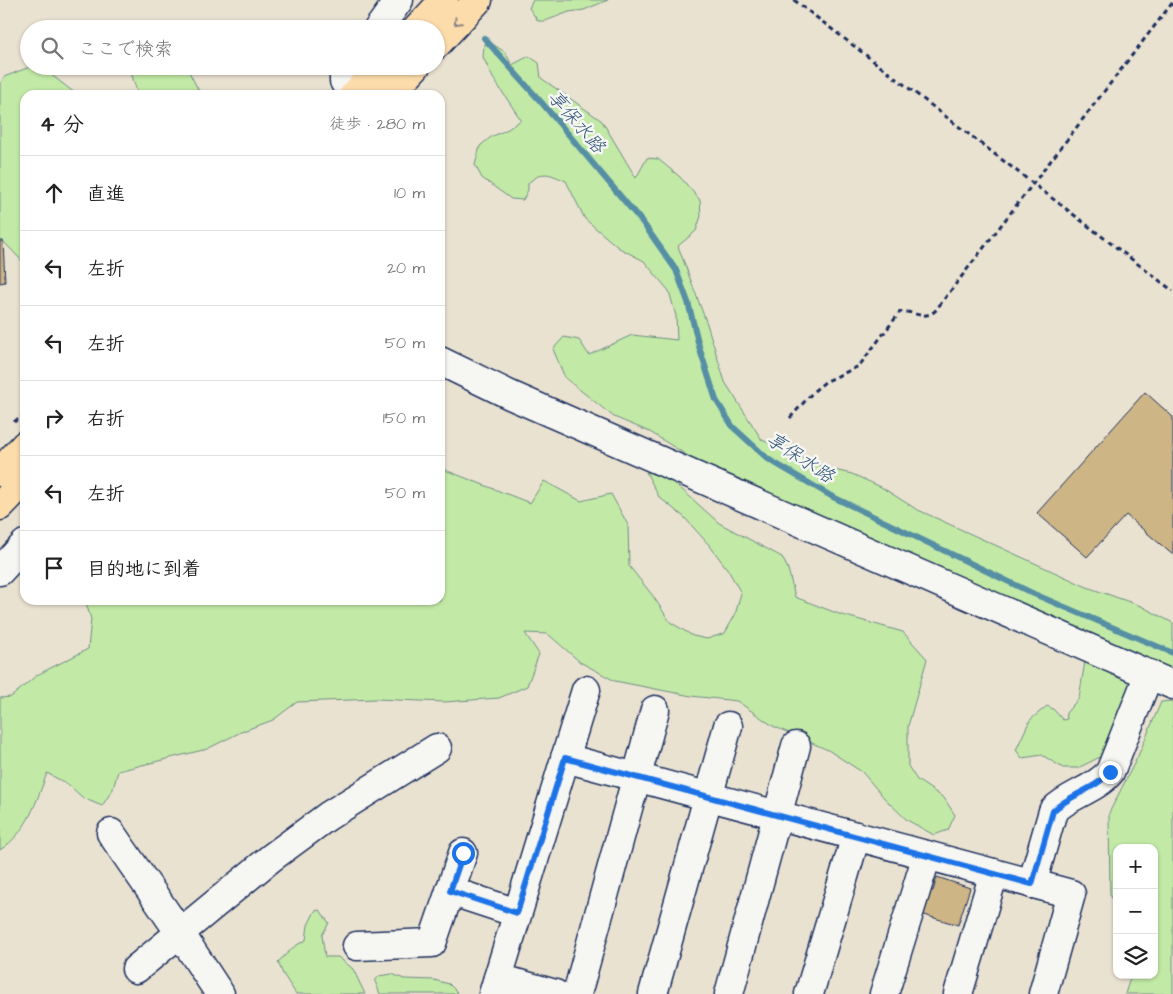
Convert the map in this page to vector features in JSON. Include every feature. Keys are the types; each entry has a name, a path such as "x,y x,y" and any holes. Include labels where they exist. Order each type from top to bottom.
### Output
{"highway":[{"path":"425,20 444,0"},
{"path":"445,35 478,0"},
{"path":"358,90 372,75"},
{"path":"394,90 408,75"},
{"path":"0,472 20,450"},
{"path":"0,506 20,485"}],"street":[{"path":"385,20 399,0"},
{"path":"344,75 344,81 350,90"},
{"path":"445,363 510,395 1161,680 1110,772 1103,781 1060,804 1053,811 1032,884"},
{"path":"0,571 20,549"},
{"path":"555,994 495,986 586,690"},
{"path":"577,994 656,710"},
{"path":"653,994 728,726"},
{"path":"729,994 796,746"},
{"path":"136,969 270,858 328,816 437,748"},
{"path":"565,758 1071,894 1043,994"},
{"path":"111,833 220,994"},
{"path":"809,994 856,836"},
{"path":"357,946 432,943 463,853"},
{"path":"884,994 927,855"},
{"path":"958,994 994,873"},
{"path":"450,891 517,913"}],"path":[{"path":"794,0 1173,291"},
{"path":"790,418 814,390 831,379 859,366 900,312 924,316 935,311 1173,2"}],"green space":[{"path":"533,0 608,0 584,10 569,12 545,21 538,21 529,8"},
{"path":"491,43 505,52 512,65 529,56 539,63 541,78 602,121 636,178 647,158 658,159 680,177 700,200 701,216 696,231 678,246 707,324 725,382 762,440 825,468 852,474 881,487 916,509 1087,587 1141,606 1173,623 1173,677 739,488 650,432 614,417 565,378 553,349 564,337 579,340 589,355 632,335 677,340 676,316 669,291 644,261 619,248 585,219 566,181 546,174 538,176 528,183 528,190 523,200 511,199 482,178 475,165 480,146 491,137 521,120 493,78 483,57 484,45"},
{"path":"20,71 20,75 52,75 71,90 20,90 20,259 3,241 0,241 0,84 4,77"},
{"path":"132,75 191,75 198,90 136,90"},
{"path":"445,470 530,503 544,481 581,501 611,494 628,525 629,566 653,596 670,622 693,636 707,639 725,633 735,615 741,593 728,570 710,546 684,517 659,497 646,472 670,479 719,523 782,557 788,569 795,597 839,614 903,632 927,659 908,726 908,766 917,780 944,798 955,815 948,830 934,835 907,820 886,800 862,772 828,750 773,726 737,701 691,696 615,681 580,662 548,634 525,633 539,654 527,686 499,698 444,702 376,699 297,702 273,720 243,731 207,749 118,771 113,789 102,806 83,798 69,785 47,773 30,816 18,834 0,850 0,698 11,697 37,675 88,649 91,619 87,605 445,605"},
{"path":"1085,661 1129,678 1134,692 1108,753 1078,768 1063,768 1042,755 1022,758 1016,750 1030,720 1047,706 1053,709 1063,720 1067,719 1066,713 1079,698"},
{"path":"1161,702 1173,702 1173,994 1125,994 1130,979 1158,979 1158,844 1113,844 1113,900 1110,895 1109,813 1138,756"},
{"path":"320,910 329,923 322,935 325,957 338,957 353,969 365,994 296,994 283,974 278,962 295,946 306,940 308,925 315,911"},
{"path":"392,974 404,979 434,980 449,984 457,992 455,994 380,994 375,981 379,976"}],"building":[{"path":"0,241 3,241 5,282 0,283"},
{"path":"1145,392 1173,417 1173,555 1126,515 1087,557 1037,513"},
{"path":"937,877 970,888 958,925 921,914 928,890 933,891"}],"waterway":[{"name":"享保水路","path":"484,38 542,103 643,223 676,270 688,302 700,350 716,400 733,427 768,459 831,496 1034,594 1173,653"}],"route":[{"path":"463,853 450,891 517,913 565,758 1032,884 1053,811 1060,804 1103,781 1110,772"}]}
